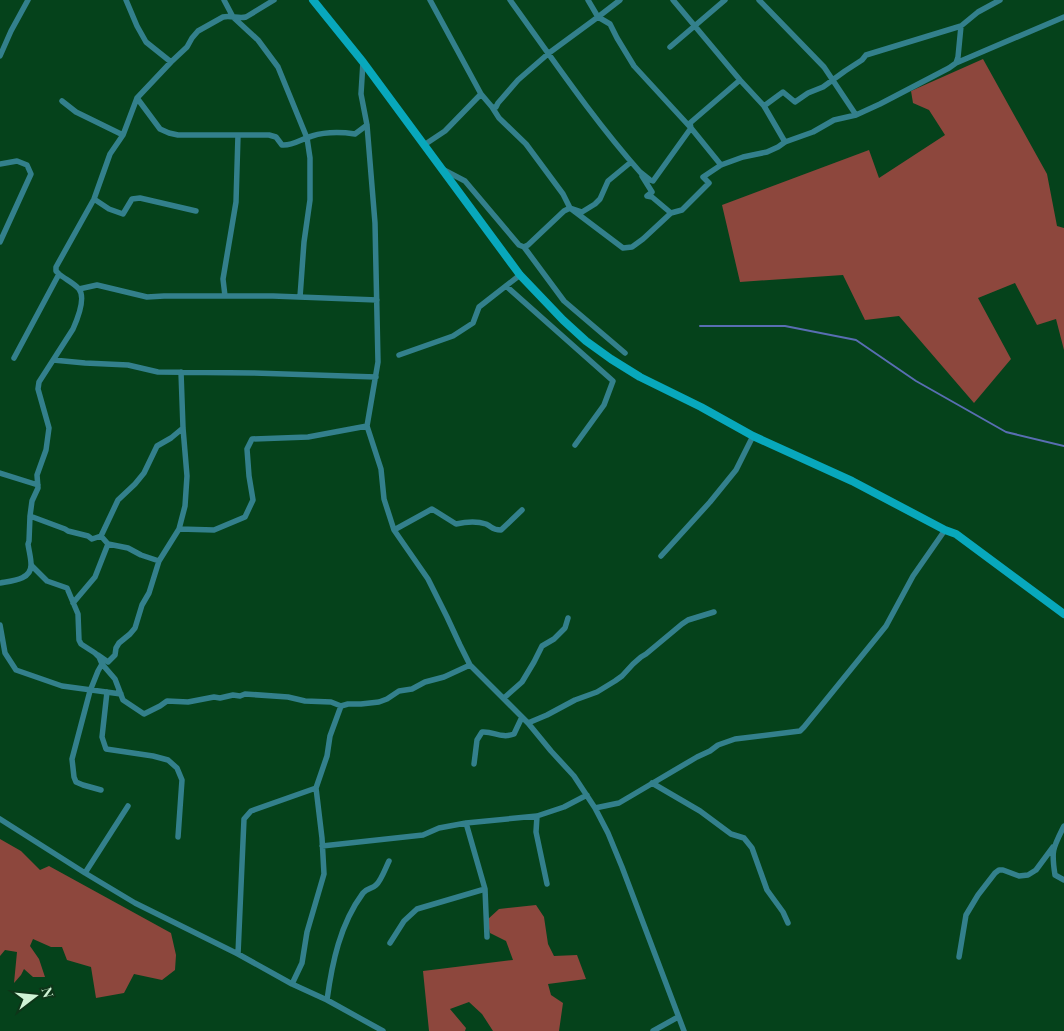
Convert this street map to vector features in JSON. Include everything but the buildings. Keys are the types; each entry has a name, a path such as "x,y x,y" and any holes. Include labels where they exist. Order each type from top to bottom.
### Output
{"main road":[{"path":"313,0 363,62 520,275 586,341 611,360 640,377 701,407 753,436 852,481 956,534 1064,614"}],"street":[{"path":"0,56 28,0"},
{"path":"126,0 146,42 171,62"},
{"path":"224,0 233,17 258,40 278,67 307,138 310,158 310,200 304,242 300,296"},
{"path":"181,372 187,476 185,506 179,529 159,560 149,594 142,605 135,628 119,643 115,655 108,662 81,644 79,640 78,614 67,588 47,581 32,566 28,544 32,501 38,488 37,475 46,450 50,428 38,389 39,382 76,322 82,300 82,294 79,289 59,274 56,271 56,267 94,199 110,154 122,135 137,98 187,47 198,31 223,17 246,17 274,0"},
{"path":"430,0 481,94 499,118 526,144 564,194 570,208 623,248 632,247 672,213 682,210 708,183 703,177 721,166 743,157 778,148 785,142 813,132 834,120 856,115 956,63 1064,17"},
{"path":"510,0 589,111 631,162 650,180 653,181 691,128 690,123 740,80"},
{"path":"588,0 598,17 610,24 634,66 691,128 721,166"},
{"path":"492,107 496,107 518,80 549,53 620,0"},
{"path":"673,0 764,106 785,142"},
{"path":"670,47 725,0"},
{"path":"759,0 824,68 856,115"},
{"path":"764,106 783,92 795,102 808,93 823,87 862,60 866,55 961,26 978,12 1000,0"},
{"path":"956,63 961,26"},
{"path":"363,62 361,94 367,126 375,223 378,362 367,426 381,469 384,499 394,530 428,579 470,665 528,723 574,776 595,808 622,867 684,1031"},
{"path":"424,145 446,131 481,94"},
{"path":"137,98 160,129 169,134 269,135 276,137 282,145 289,146 312,136 342,132 355,134 367,126"},
{"path":"62,101 76,112 122,135"},
{"path":"225,296 223,279 236,202 238,135"},
{"path":"0,164 17,161 27,165 31,174 0,242"},
{"path":"524,247 564,211 570,208 582,212 595,204 600,199 608,181 631,162"},
{"path":"442,169 465,181 520,245 524,247 564,302 625,353"},
{"path":"640,172 652,192 647,196 652,197 672,213"},
{"path":"94,199 109,209 123,214 132,199 140,198 196,211"},
{"path":"14,358 59,274"},
{"path":"399,354 453,336 473,323 479,307 520,275"},
{"path":"79,289 97,285 147,297 300,296 377,300"},
{"path":"506,286 613,382 604,405 575,445"},
{"path":"53,360 128,365 158,372 253,372 376,377"},
{"path":"179,529 214,530 245,517 254,500 247,450 252,440 308,437 367,426"},
{"path":"30,516 92,539 101,536 118,500 136,484 144,473 157,446 183,428"},
{"path":"661,556 736,470 753,436"},
{"path":"0,473 38,485"},
{"path":"394,530 432,509 456,524 461,522 481,523 489,525 495,530 501,530 522,510"},
{"path":"595,808 619,803 718,745 735,739 800,731 886,626 913,576 945,530"},
{"path":"101,536 108,544 128,548 141,555 159,560"},
{"path":"73,603 95,577 108,544"},
{"path":"0,583 20,580 27,575 32,566"},
{"path":"528,723 575,700 597,692 622,676 641,656 682,624 688,620 714,612"},
{"path":"504,698 522,682 542,646 554,639 565,628 568,618"},
{"path":"0,625 5,653 16,670 62,686 121,694"},
{"path":"95,653 115,678 123,700 144,714 167,700 188,702 245,694 331,702 341,706 379,702 399,691 412,689 470,665"},
{"path":"100,790 76,782 72,759 90,691 102,664"},
{"path":"107,692 102,737 106,749 168,760 177,768 182,780 178,837"},
{"path":"292,984 302,963 307,932 324,874 316,788 328,756 330,736 341,706"},
{"path":"474,764 477,740 482,732 489,731 508,737 514,734 522,717"},
{"path":"652,783 700,811 731,834 744,838 752,848 768,890 788,923"},
{"path":"238,954 244,818 251,811 316,788"},
{"path":"322,846 423,835 439,828 466,823 536,816 564,807 586,795"},
{"path":"85,873 128,806"},
{"path":"536,816 536,832 547,884"},
{"path":"0,819 135,902 384,1031"},
{"path":"466,823 485,889 487,937"},
{"path":"959,957 966,914 995,873 1003,870 1019,876 1036,870 1053,847 1064,826"},
{"path":"1053,847 1052,858 1055,875 1064,880"},
{"path":"327,1000 332,968 344,928 355,905 365,891 377,885 389,861"},
{"path":"390,943 404,921 417,909 485,889"},
{"path":"654,1031 678,1017"}],"shaded area":[{"path":"983,59 1047,174 1057,226 1064,228 1064,350 1056,319 1037,325 1015,283 978,298 1011,359 974,403 899,316 865,320 843,275 740,282 722,205 869,150 879,178 945,135 929,110 913,103 911,91"},
{"path":"0,839 21,851 40,870 49,866 171,933 176,955 175,970 162,980 134,974 124,993 96,998 91,967 67,960 62,947 51,947 33,939 30,946 39,959 45,977 33,977 24,969 14,983 17,952 5,950 0,956"},
{"path":"536,905 544,917 548,944 554,956 577,955 586,979 548,984 551,995 563,1003 559,1031 493,1031 482,1014 469,1002 450,1009 466,1028 465,1031 429,1031 423,971 513,960 506,941 490,933 487,920 499,909"}],"waterway":[{"path":"700,326 785,326 856,340 916,381 1006,432 1064,446"}]}
